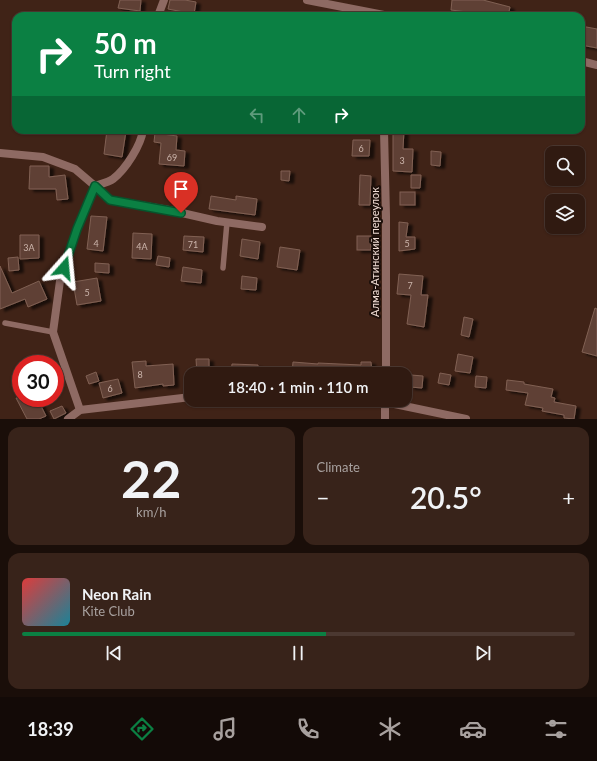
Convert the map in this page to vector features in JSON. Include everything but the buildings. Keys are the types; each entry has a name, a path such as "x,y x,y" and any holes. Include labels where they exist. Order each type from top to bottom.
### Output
{"street":[{"path":"160,12 164,0"},
{"path":"307,0 365,12"},
{"path":"585,62 597,65"},
{"path":"80,410 53,332 60,281 77,229 95,186 113,179 132,158 142,134"},
{"name":"Алма-Атинский переулок","path":"384,134 386,216 386,367"},
{"path":"0,153 43,157 76,168 110,200 262,227"},
{"path":"68,419 80,410 184,399"},
{"path":"385,419 386,407"},
{"path":"412,407 466,419"}],"lane":[{"path":"223,268 227,222"},
{"path":"5,323 53,332"}],"route":[{"path":"64,268 77,229 95,186 110,200 181,213"}]}
